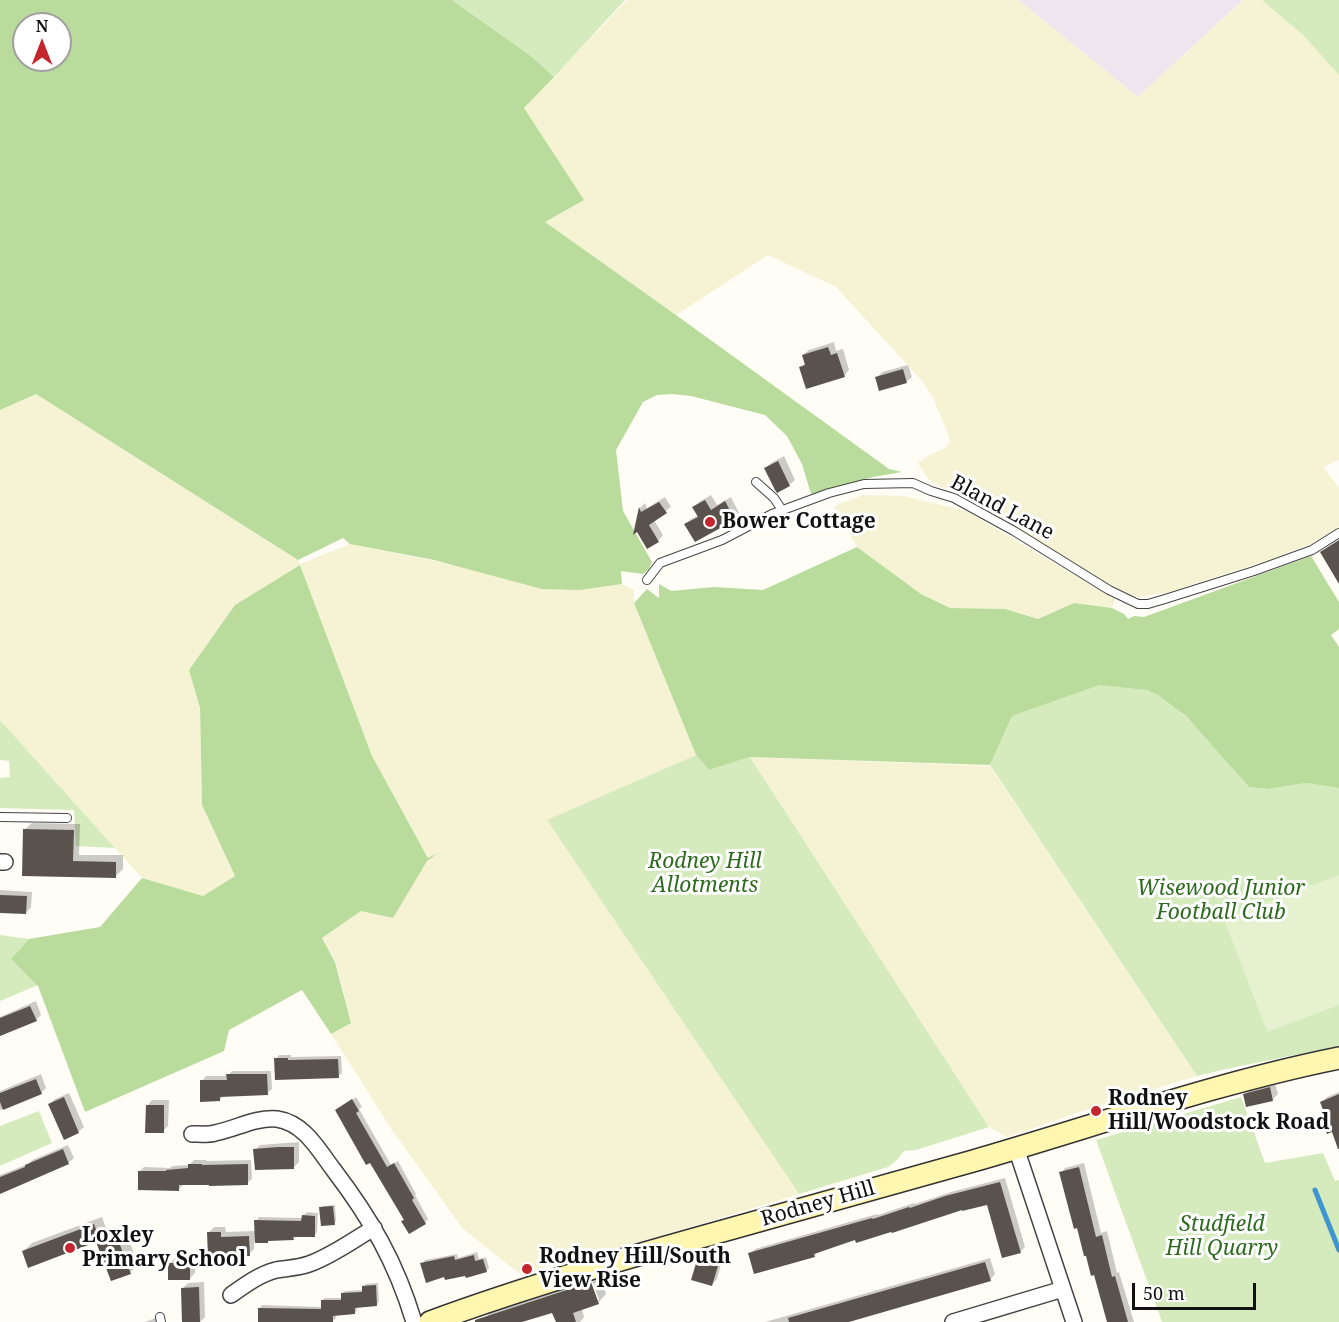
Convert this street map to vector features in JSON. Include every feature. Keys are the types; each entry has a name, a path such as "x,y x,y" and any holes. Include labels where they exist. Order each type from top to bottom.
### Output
{"street":[{"name":"Rodney Hill","path":"430,1322 579,1272 1208,1091 1339,1058"},
{"path":"192,1134 214,1133 263,1119 279,1119 306,1132 374,1228 398,1276 414,1322"},
{"path":"1016,1148 1074,1322"},
{"path":"231,1295 264,1274 308,1264 374,1228"},
{"path":"953,1322 1063,1288"}],"lane":[{"path":"756,482 774,498 782,510"},
{"name":"Bland Lane","path":"647,580 660,563 722,540 782,510 829,493 864,484 913,483 954,498 1014,531 1109,590 1138,604 1148,604 1254,571 1312,550 1339,533"},
{"path":"0,817 67,818"}],"shaded area":[{"path":"627,0 1018,0 1138,97 1243,0 1262,0 1304,36 1339,73 1339,460 1323,467 1339,488 1339,527 1313,543 1170,592 1139,597 1126,594 961,495 928,479 918,463 945,448 949,443 949,436 933,398 923,382 836,287 768,255 676,315 544,222 583,200 524,108"},
{"path":"1018,0 1243,0 1138,97"},
{"path":"36,394 298,560 300,564 350,544 580,590 622,584 634,590 634,603 696,755 548,820 799,1194 657,1237 520,1274 463,1229 392,1130 331,1034 351,1023 336,962 322,938 429,859 372,756 300,565 235,605 189,670 200,708 202,805 235,876 203,896 142,878 0,720 0,410"},
{"path":"863,495 904,496 966,511 1115,599 1112,608 1074,603 1038,619 1004,609 950,608 921,594 857,547 834,506"},
{"path":"750,757 990,766 1197,1076 1091,1108 1007,1137 989,1127"}],"green space":[{"path":"0,0 452,0 531,56 554,77 524,108 584,200 545,222 889,469 902,472 873,477 811,494 802,464 787,436 765,415 691,396 657,395 643,402 616,450 623,511 652,562 649,569 643,574 621,571 622,584 580,590 542,589 434,560 350,544 343,538 298,560 36,394 0,410"},
{"path":"452,0 625,0 554,77 531,56"},
{"path":"1262,0 1339,0 1339,75 1304,36"},
{"path":"857,547 921,594 950,608 1005,609 1038,619 1074,603 1112,608 1124,614 1128,619 1134,616 1144,617 1311,556 1339,602 1339,629 1331,635 1339,647 1339,788 1306,783 1268,789 1249,787 1186,716 1158,695 1147,690 1100,685 1012,716 990,765 750,757 709,770 696,755 634,603 647,589 659,598 659,584 671,591 714,587 763,590"},
{"path":"300,565 372,756 428,858 438,853 427,861 393,918 361,911 322,938 335,962 351,1023 331,1034 302,990 229,1030 224,1051 85,1112 38,986 11,959 29,939 100,927 142,878 203,896 235,876 202,805 200,708 189,670 235,605"},
{"name":"Wisewood Junior Football Club","path":"1100,685 1123,686 1159,695 1187,717 1249,787 1268,789 1306,783 1339,788 1339,1046 1197,1076 990,765 1012,716"},
{"path":"0,720 115,848 76,846 74,810 0,808 0,778 10,777 9,761 0,760"},
{"name":"Rodney Hill Allotments","path":"696,755 709,770 750,757 989,1127 916,1150 904,1151 888,1167 799,1194 547,820"},
{"path":"1339,875 1339,1005 1267,1032 1224,919"},
{"path":"0,935 29,939 11,959 38,985 0,1001"},
{"name":"Studfield Hill Quarry","path":"1241,1097 1265,1163 1323,1153 1335,1181 1339,1180 1339,1322 1162,1322 1096,1140"},
{"path":"39,1111 52,1143 0,1166 0,1126"}],"building":[{"path":"828,347 831,355 837,353 845,377 806,389 799,367 805,365 802,355"},
{"path":"903,369 907,383 879,391 875,377"},
{"path":"778,461 790,486 777,493 764,468"},
{"name":"Bower Cottage","path":"705,500 711,510 725,501 735,520 695,542 684,524 698,517 692,507"},
{"path":"659,502 667,513 649,525 659,542 647,549 637,532 633,535 639,507 641,512"},
{"path":"1339,540 1339,584 1320,552"},
{"path":"23,829 74,830 73,861 116,862 116,878 22,876"},
{"path":"0,895 27,896 26,914 0,913"},
{"path":"30,1006 37,1021 0,1036 0,1018"},
{"path":"274,1058 338,1059 339,1078 275,1080"},
{"path":"226,1074 267,1074 268,1095 220,1097 220,1101 200,1102 200,1080 227,1080"},
{"path":"36,1079 42,1094 3,1110 0,1093"},
{"path":"1270,1087 1273,1101 1246,1107 1243,1094"},
{"path":"1339,1094 1338,1149 1332,1132 1327,1134 1320,1116 1325,1115 1320,1102"},
{"path":"64,1097 79,1133 64,1140 48,1104"},
{"path":"352,1099 359,1111 356,1113 387,1167 394,1163 426,1224 409,1234 401,1221 404,1220 370,1163 366,1165 335,1110"},
{"path":"146,1105 164,1105 164,1133 145,1133"},
{"path":"294,1147 294,1169 255,1170 253,1149"},
{"path":"63,1149 69,1164 0,1194 0,1177"},
{"path":"188,1164 248,1164 248,1185 179,1185 179,1191 138,1190 138,1171 188,1168"},
{"path":"1079,1167 1096,1237 1102,1235 1112,1277 1115,1276 1128,1322 1107,1322 1094,1275 1091,1276 1077,1228 1074,1229 1059,1172"},
{"path":"1000,1182 1021,1253 1002,1258 987,1205 962,1210 856,1243 855,1240 814,1254 815,1257 754,1274 748,1253"},
{"path":"333,1206 335,1225 321,1226 319,1207"},
{"path":"302,1215 315,1216 315,1237 293,1237 294,1240 255,1243 254,1220 301,1221"},
{"path":"94,1224 99,1238 115,1232 131,1274 111,1281 96,1242 28,1268 22,1251"},
{"path":"207,1232 221,1232 221,1237 249,1236 250,1256 208,1259"},
{"path":"474,1255 475,1261 483,1259 487,1272 466,1278 465,1276 445,1280 444,1277 426,1283 420,1263 454,1256 455,1260"},
{"path":"697,1260 718,1266 712,1286 691,1280"},
{"path":"985,1262 991,1281 849,1322 789,1322 788,1318"},
{"path":"168,1263 190,1263 190,1280 168,1280"},
{"path":"591,1282 599,1304 573,1313 576,1322 556,1322 552,1313 522,1322 475,1322 475,1320"},
{"path":"376,1285 377,1306 355,1308 355,1314 333,1316 333,1322 258,1322 258,1308 321,1309 321,1300 341,1300 341,1293 362,1292 362,1286"},
{"path":"199,1287 200,1322 182,1322 181,1288"}],"waterway":[{"path":"1315,1190 1339,1250"}],"place":[{"name":"Bower Cottage","path":"710,522"},
{"name":"Rodney Hill/Woodstock Road","path":"1096,1111"},
{"name":"Loxley Primary School","path":"70,1248"},
{"name":"Rodney Hill/South View Rise","path":"527,1269"}]}
